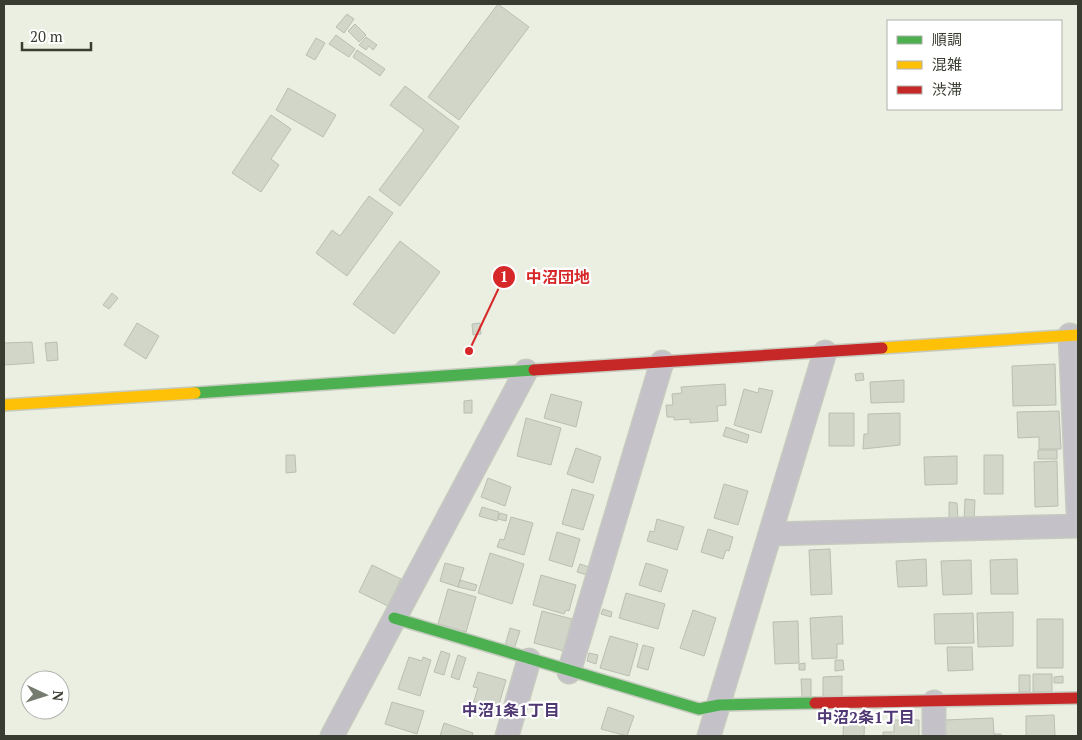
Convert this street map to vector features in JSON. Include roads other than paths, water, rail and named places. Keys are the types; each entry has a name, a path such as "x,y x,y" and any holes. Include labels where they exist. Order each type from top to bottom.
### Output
{"street":[{"path":"4,405 1074,335 1078,511"},
{"path":"709,736 825,352"},
{"path":"569,672 662,362"},
{"path":"332,736 526,371"},
{"path":"771,534 1078,526"},
{"path":"394,618 569,672 699,709 718,705 1078,698"},
{"path":"507,736 529,660"},
{"path":"934,702 934,736"}],"place":[{"name":"中沼団地","path":"469,351"}],"district":[{"name":"中沼1条1丁目","path":"511,710"},
{"name":"中沼2条1丁目","path":"866,717"}]}
